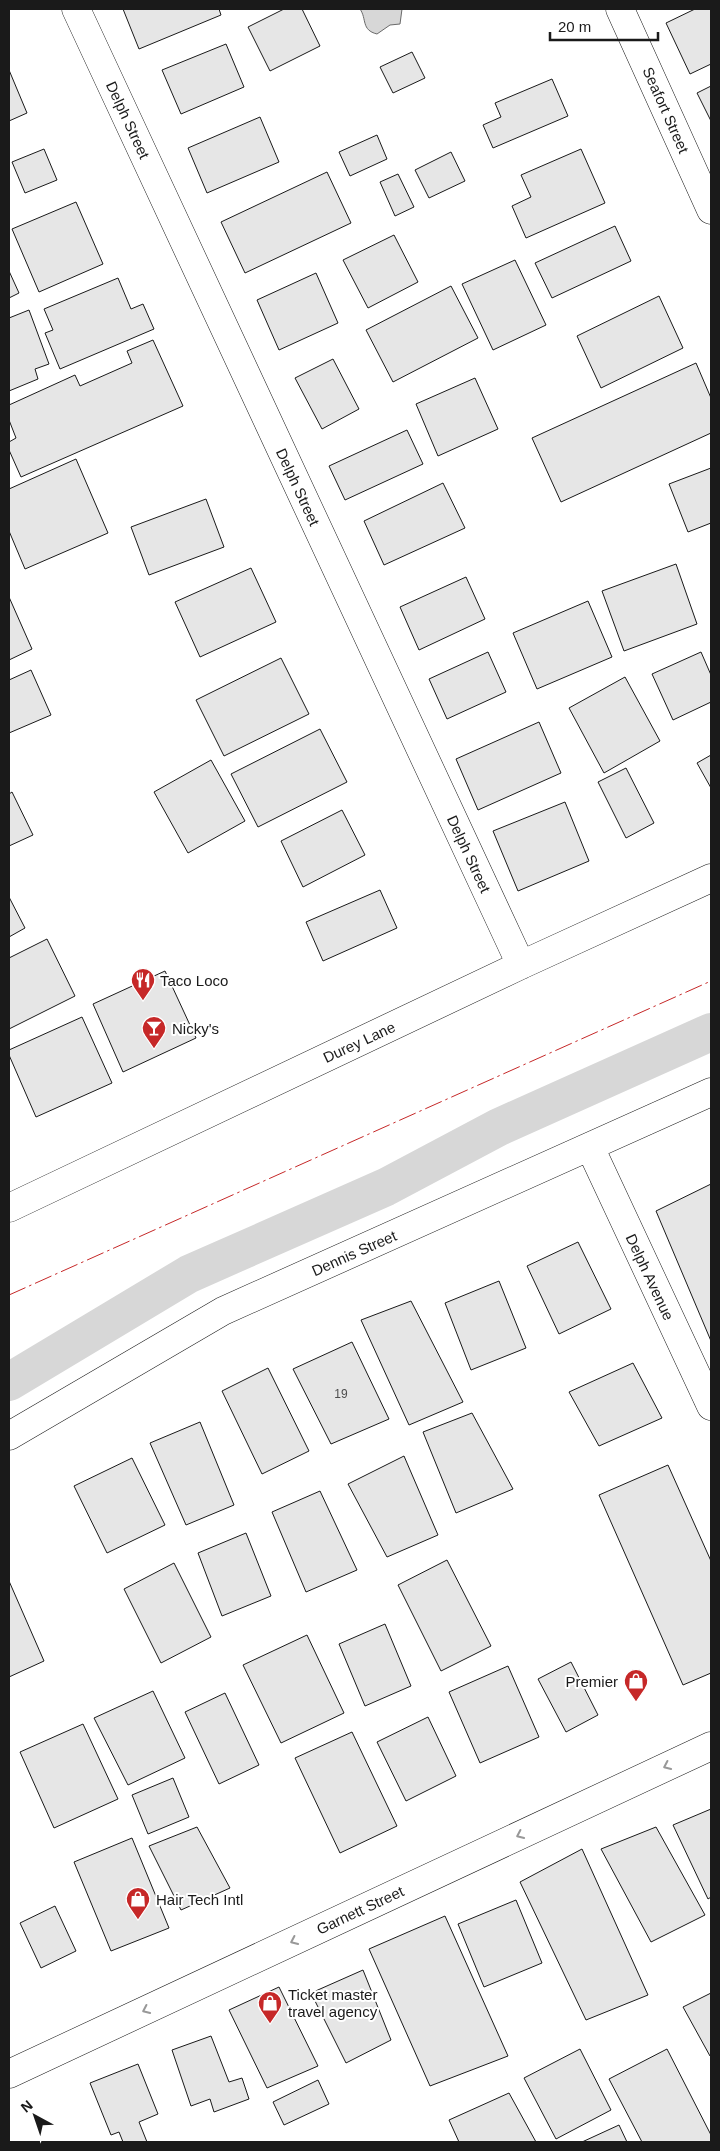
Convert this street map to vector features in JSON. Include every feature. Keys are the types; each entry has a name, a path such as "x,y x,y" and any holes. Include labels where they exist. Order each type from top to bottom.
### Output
{"street":[{"name":"Delph Street","path":"76,9 521,965"},
{"name":"Seafort Street","path":"620,9 711,210"},
{"name":"Durey Lane","path":"10,1203 711,878"},
{"name":"Dennis Street","path":"9,1436 223,1311 711,1092"},
{"name":"Delph Avenue","path":"590,1147 711,1406"},
{"name":"Garnett Street","path":"9,2074 711,1746"}],"shaded area":[{"path":"360,9 402,9 400,24 390,25 377,34 366,27"}],"building":[{"path":"123,9 219,9 221,15 139,49"},
{"path":"284,9 302,9 320,46 270,71 248,27"},
{"path":"695,9 711,9 711,64 690,74 666,23"},
{"path":"226,44 244,87 181,114 162,70"},
{"path":"412,52 425,78 393,93 380,67"},
{"path":"9,70 27,113 9,121"},
{"path":"552,79 568,116 493,148 483,125 501,117 495,103"},
{"path":"711,86 711,121 697,93"},
{"path":"260,117 279,162 207,193 188,148"},
{"path":"377,135 387,159 350,176 339,152"},
{"path":"44,149 57,180 25,193 12,162"},
{"path":"581,149 605,203 526,238 512,206 531,197 521,175"},
{"path":"451,152 465,181 429,198 415,170"},
{"path":"327,172 351,223 245,273 221,222"},
{"path":"398,174 414,207 395,216 380,182"},
{"path":"76,202 103,264 39,292 12,229"},
{"path":"615,226 631,261 552,298 535,263"},
{"path":"394,235 418,282 368,308 343,260"},
{"path":"515,260 546,325 493,350 462,284"},
{"path":"9,271 19,293 9,298"},
{"path":"316,273 338,323 279,350 257,300"},
{"path":"118,278 131,309 143,304 154,329 60,369 45,333 53,330 44,309"},
{"path":"451,286 478,338 393,382 366,330"},
{"path":"659,296 683,348 601,388 577,336"},
{"path":"29,310 49,364 35,369 38,379 9,391 9,318"},
{"path":"153,340 183,406 21,477 9,450 9,442 16,438 9,420 9,405 75,375 80,386 132,363 127,351"},
{"path":"333,359 359,409 322,429 295,378"},
{"path":"696,363 711,398 711,433 561,502 532,438"},
{"path":"475,378 498,429 438,456 416,404"},
{"path":"407,430 423,464 345,500 329,466"},
{"path":"76,459 108,533 25,569 9,531 9,489"},
{"path":"711,468 711,523 688,532 669,484"},
{"path":"443,483 465,528 384,565 364,521"},
{"path":"206,499 224,547 149,575 131,527"},
{"path":"676,564 697,624 624,651 602,591"},
{"path":"251,568 276,622 200,657 175,602"},
{"path":"466,577 485,619 419,650 400,607"},
{"path":"9,597 32,649 9,660"},
{"path":"588,601 612,657 537,689 513,633"},
{"path":"488,652 506,692 447,719 429,679"},
{"path":"701,652 711,675 711,702 673,720 652,674"},
{"path":"281,658 309,714 224,756 196,700"},
{"path":"31,670 51,715 9,733 9,680"},
{"path":"625,677 660,741 604,773 569,708"},
{"path":"539,722 561,773 478,810 456,759"},
{"path":"320,729 347,782 258,827 231,774"},
{"path":"711,755 711,788 697,763"},
{"path":"211,760 245,821 188,853 154,792"},
{"path":"626,768 654,823 626,838 598,782"},
{"path":"12,792 33,835 9,846 9,794"},
{"path":"565,802 589,861 518,891 493,831"},
{"path":"342,810 365,855 303,887 281,841"},
{"path":"380,890 397,928 323,961 306,922"},
{"path":"9,897 25,928 9,937"},
{"path":"47,939 75,996 9,1029 9,958"},
{"path":"165,971 196,1038 123,1072 93,1004"},
{"path":"82,1017 112,1083 36,1117 9,1055 9,1050"},
{"path":"711,1184 711,1341 656,1211"},
{"path":"578,1242 611,1309 559,1334 527,1266"},
{"path":"499,1281 526,1348 471,1370 445,1303"},
{"path":"411,1301 463,1402 409,1425 361,1320"},
{"path":"352,1342 389,1419 331,1444 293,1369"},
{"path":"633,1363 662,1418 599,1446 569,1392"},
{"path":"268,1368 309,1451 262,1474 222,1391"},
{"path":"472,1413 513,1489 456,1513 423,1432"},
{"path":"200,1422 234,1505 186,1525 150,1443"},
{"path":"404,1456 438,1535 387,1557 348,1484"},
{"path":"132,1458 165,1525 107,1553 74,1486"},
{"path":"668,1465 711,1561 711,1673 683,1685 599,1495"},
{"path":"320,1491 357,1570 306,1592 272,1512"},
{"path":"246,1533 271,1596 222,1616 198,1553"},
{"path":"447,1560 491,1646 441,1671 398,1585"},
{"path":"174,1563 211,1637 161,1663 124,1589"},
{"path":"9,1581 44,1661 9,1677"},
{"path":"385,1624 411,1686 365,1706 339,1644"},
{"path":"307,1635 344,1713 281,1743 243,1665"},
{"path":"571,1662 598,1715 566,1732 538,1679"},
{"path":"508,1666 539,1737 480,1763 449,1692"},
{"path":"153,1691 185,1758 128,1785 94,1718"},
{"path":"225,1693 259,1765 219,1784 185,1712"},
{"path":"428,1717 456,1776 406,1801 377,1742"},
{"path":"83,1724 118,1799 54,1828 20,1752"},
{"path":"352,1732 397,1826 340,1853 295,1758"},
{"path":"173,1778 189,1817 148,1834 132,1795"},
{"path":"711,1809 711,1897 708,1899 673,1825"},
{"path":"197,1827 230,1888 181,1910 149,1846"},
{"path":"656,1827 705,1915 651,1942 601,1849"},
{"path":"132,1838 169,1928 111,1951 74,1862"},
{"path":"582,1849 648,1995 586,2020 520,1882"},
{"path":"516,1900 542,1963 484,1987 458,1924"},
{"path":"55,1906 76,1951 41,1968 20,1923"},
{"path":"445,1916 508,2056 430,2086 369,1949"},
{"path":"363,1970 391,2040 346,2063 311,1993"},
{"path":"279,1987 318,2066 267,2088 229,2010"},
{"path":"711,1993 711,2056 710,2056 683,2007"},
{"path":"211,2036 229,2082 242,2078 249,2099 214,2112 210,2099 191,2106 172,2050"},
{"path":"580,2049 611,2110 556,2139 524,2078"},
{"path":"667,2049 711,2135 711,2142 642,2142 609,2079"},
{"path":"138,2064 158,2114 139,2122 147,2142 123,2142 119,2132 111,2135 90,2083"},
{"path":"318,2080 329,2104 284,2125 273,2102"},
{"path":"509,2093 536,2142 459,2142 449,2120"},
{"path":"619,2125 627,2142 582,2142"}],"waterway":[{"path":"9,1382 189,1274 386,1187 499,1127 711,1032"}],"power":[{"path":"9,1295 711,981"}],"place":[{"name":"Taco Loco","path":"143,1001"},
{"name":"Nicky's","path":"154,1049"},
{"name":"Premier","path":"636,1702"},
{"name":"Hair Tech Intl","path":"138,1920"},
{"name":"Ticket master travel agency","path":"270,2024"}]}
